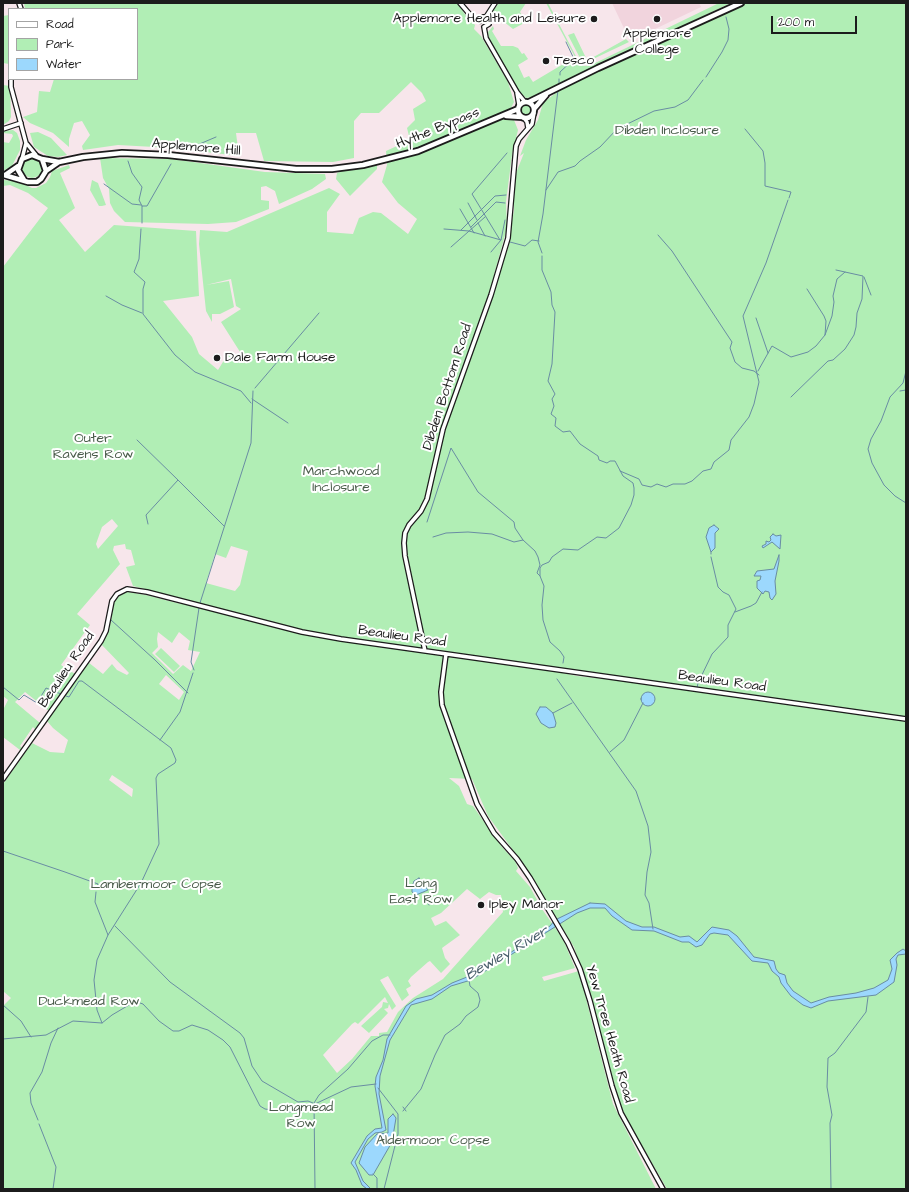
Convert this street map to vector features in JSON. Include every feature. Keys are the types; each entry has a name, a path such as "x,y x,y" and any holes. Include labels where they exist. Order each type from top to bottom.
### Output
{"main road":[{"path":"534,111 527,102 741,3"},
{"path":"519,107 523,117 528,118 547,94"},
{"name":"Hythe Bypass","path":"332,169 363,165 418,151 504,115 527,102"},
{"name":"Hythe Bypass","path":"504,115 523,117"},
{"name":"Applemore Hill","path":"42,159 59,162 84,157 122,153 168,155 296,169 332,169"},
{"path":"28,155 36,155 44,162 46,171 42,179 37,182 28,182 4,176 18,166 22,159 28,155"},
{"name":"Applemore Hill","path":"46,171 59,162"},
{"path":"18,166 19,174 24,180"}],"street":[{"path":"460,3 472,16 480,21 481,26 484,27 486,38 516,92 519,107"},
{"path":"480,21 483,17 486,17 495,3"},
{"path":"484,27 490,23 486,17"},
{"path":"11,80 26,143 36,155"},
{"path":"516,92 527,102"},
{"name":"Dibden Bottom Road","path":"425,651 406,561 404,543 405,533 409,525 421,511 427,499 443,429 491,295 508,238 516,146 534,119 534,111"},
{"path":"523,117 527,122 528,128"},
{"path":"3,129 21,123"},
{"path":"22,159 26,143"},
{"name":"Beaulieu Road","path":"3,779 100,641 106,631 114,597 127,589 147,592 308,633 906,719"},
{"name":"Yew Tree Heath Road","path":"446,654 441,690 442,705 477,804 494,833 517,859 530,878 568,943 580,969 621,1113 663,1189"}],"shaded area":[{"name":"Applemore College","path":"612,3 699,3 701,7 630,41"}],"green space":[{"path":"24,3 459,3 464,13 475,25 474,29 481,36 508,82 514,102 510,110 518,130 512,155 506,202 507,228 494,275 497,276 508,248 507,244 514,211 514,178 524,153 520,156 526,140 538,120 543,103 557,92 618,61 747,3 906,3 906,718 522,664 526,668 545,669 577,676 635,682 906,720 906,1189 667,1189 622,1111 593,1007 574,947 523,864 488,816 472,779 449,778 459,786 467,804 473,806 502,847 515,861 518,868 516,871 530,887 542,909 563,939 575,968 542,977 544,981 579,971 613,1104 656,1189 3,1189 3,1006 11,998 3,991 3,784 32,743 50,752 64,753 68,740 47,721 88,662 103,674 112,664 117,670 127,675 129,673 100,643 109,631 114,603 120,594 128,592 181,604 183,601 224,613 232,617 234,612 133,586 126,567 135,565 131,550 126,549 125,544 114,546 113,550 120,564 77,614 90,625 61,665 75,674 49,711 25,692 15,702 40,723 35,729 33,727 20,746 22,748 20,750 3,737 3,710 8,700 3,696 3,267 48,208 28,193 10,185 3,186 3,180 17,181 32,188 36,188 46,183 52,171 69,165 70,168 60,173 75,208 59,220 85,252 114,225 196,231 199,296 163,301 192,337 199,354 218,370 229,352 235,359 242,355 221,322 241,309 236,306 231,279 206,285 229,281 234,307 220,314 212,314 212,322 206,311 199,244 200,230 227,232 329,188 340,194 327,212 327,232 353,234 359,218 373,212 381,213 408,234 417,219 398,203 382,182 387,165 386,151 410,140 407,128 415,120 413,109 426,101 422,93 411,82 379,113 361,113 354,121 354,158 333,162 264,161 256,133 236,133 239,156 173,148 118,145 83,150 82,146 90,135 82,121 74,123 69,139 69,147 53,133 30,123 23,117 37,112 39,91 50,92 54,80 138,80 138,8 25,8","holes":["112,519 118,526 98,549 96,544 102,527","231,546 248,551 240,585 235,591 206,583 215,554 226,558","158,632 172,643 179,632 190,641 188,650 200,652 191,671 183,665 173,674 152,653 158,647","166,675 184,692 179,700 159,684","112,775 133,789 132,797 109,780","467,889 480,899 489,892 496,895 501,895 503,912 443,979 413,998 398,1012 387,1032 379,1033 379,1036 371,1036 352,1059 337,1073 323,1055 352,1024 355,1022 358,1024 385,997 388,1003 383,1002 382,1007 361,1026 369,1033 388,1013 384,1009 388,1008 389,1004 392,1010 396,1006 380,980 388,976 402,1001 409,995 406,989 411,986 408,981 428,962 430,961 441,973 450,964 445,958 442,948 460,935 446,921 435,926 431,918 441,913"]},
{"path":"499,3 526,3 520,12 526,22 513,29 503,21 493,18 491,13"},
{"path":"546,3 548,3 580,64 585,66 591,65 719,3 731,3 555,86 537,97 526,98 518,91 489,40 488,32 493,26 494,29 492,31 501,46 513,46 518,48 522,54 524,53 528,59 518,65 524,78 529,76 533,82 575,57"},
{"path":"8,15 8,64 3,63 3,16"},
{"path":"574,33 586,58 590,59 626,39 629,42 589,61 585,61 581,60 568,35"},
{"path":"3,85 10,86 11,117 9,121 3,125"},
{"path":"524,103 528,103 532,109 528,115 524,115 520,111 520,107"},
{"path":"13,130 17,133 20,141 20,150 12,166 3,171 3,142 9,143 13,136 12,134 3,133 3,131"},
{"path":"38,132 51,138 67,155 58,157 48,156 34,147 30,133"},
{"path":"28,158 36,158 42,164 42,172 36,178 28,178 22,172 22,164"},
{"path":"100,158 171,159 265,172 325,174 326,179 312,189 279,204 275,191 266,186 261,187 261,200 269,201 269,209 236,222 208,224 125,222 114,211 110,203 109,189 103,178"},
{"path":"377,164 377,169 350,196 336,179 337,173 342,171"},
{"path":"92,180 98,183 106,205 99,206 90,190"},
{"path":"161,648 180,666 174,672 155,654"}],"water":[{"path":"714,525 719,529 715,533 715,548 711,552 706,537 709,528"},
{"path":"773,534 776,536 781,535 780,549 772,542 763,548 762,546 766,544 766,541 769,542 771,540 770,537"},
{"path":"779,555 775,581 776,594 772,600 769,592 765,591 763,594 757,588 757,581 760,580 761,576 754,576 757,571 774,569"},
{"path":"648,692 653,694 655,699 653,704 648,706 643,704 641,699 643,694"},
{"path":"540,707 546,707 553,713 556,723 555,727 549,728 541,723 536,714"},
{"path":"419,878 428,890 416,895 412,892 412,887 414,881"},
{"path":"590,903 605,904 626,921 642,927 654,927 680,937 689,936 697,942 712,927 729,930 737,936 754,957 774,961 776,969 779,973 785,975 787,983 793,991 811,1003 829,997 856,993 874,988 888,980 892,969 890,960 903,949 906,951 906,954 898,955 896,959 897,965 894,982 876,995 828,1001 811,1008 803,1005 791,996 781,983 779,977 772,971 768,963 752,961 728,935 714,933 710,934 702,945 696,947 689,942 682,942 654,931 632,930 612,916 605,908 590,908 577,913 471,980 451,986 432,999 411,1005 390,1040 380,1076 379,1094 386,1130 375,1133 368,1139 355,1162 363,1181 371,1189 367,1189 362,1185 356,1170 351,1163 367,1136 375,1129 382,1128 375,1086 376,1077 383,1060 387,1039 406,1006 416,999 432,995 452,983 472,975 504,957 550,926 555,920"},
{"path":"393,1114 396,1118 392,1142 373,1175 369,1175 359,1163 365,1147 377,1134 388,1133 388,1119"}],"waterway":[{"path":"706,77 728,40 729,29 726,17"},
{"path":"560,75 560,72 574,59 566,42"},
{"path":"559,79 559,85"},
{"path":"546,190 558,172 575,166 600,147 617,129 654,111 675,107 688,100 703,80"},
{"path":"542,253 538,242 543,214 558,90"},
{"path":"745,129 763,151 765,163 765,186 791,192 789,198"},
{"path":"183,151 216,137"},
{"path":"500,240 472,194 507,153"},
{"path":"128,161 132,173 142,187 139,200 142,206"},
{"path":"142,223 142,206 147,206 171,164"},
{"path":"104,184 132,204 141,205"},
{"path":"461,230 495,196 506,195"},
{"path":"620,471 639,479 642,485 651,487 657,484 666,487 673,484 685,484 692,481 703,471 711,469 714,462 729,450 731,440 749,417 754,404 759,382 743,316 766,263 788,200"},
{"path":"471,227 496,202 505,203"},
{"path":"468,203 477,220"},
{"path":"460,209 474,233"},
{"path":"451,247 485,217"},
{"path":"444,229 469,231 501,240 505,220"},
{"path":"478,223 485,236"},
{"path":"141,229 139,259 134,272 145,282 143,289 143,314 175,355 195,372 241,391 251,403"},
{"path":"658,235 672,251 732,342 730,348 735,362 742,368 754,371 759,375"},
{"path":"491,252 501,240"},
{"path":"510,242 525,246 532,240 539,241"},
{"path":"542,256 542,270 551,292 552,305 555,312 552,364 548,381 555,394 552,399 554,406 551,414 556,418 555,426 563,432 570,431 580,444 598,456 599,460 607,463 610,461 615,461 623,476 633,483 634,488 634,495 631,505 619,528 606,538 597,537 578,550 563,549 540,568 540,576 544,586 542,605 543,620 550,642 564,657 563,663"},
{"path":"836,270 845,272"},
{"path":"791,397 828,361 833,360 845,349 854,335 857,313 862,299 863,276 845,272 837,279 833,296 834,302 832,316 825,335"},
{"path":"864,277 871,295"},
{"path":"758,371 772,346 791,357 808,352 816,346 825,335 826,321 807,289"},
{"path":"106,296 122,305 142,313"},
{"path":"255,388 319,313"},
{"path":"756,318 768,353"},
{"path":"906,371 903,383 890,397 868,449 872,463 884,485 895,496 906,503"},
{"path":"900,391 906,390"},
{"path":"200,603 251,443 253,391"},
{"path":"252,399 288,423"},
{"path":"137,440 178,480"},
{"path":"427,522 451,448 478,492 514,522 515,528 523,540 514,542 492,534 468,532 446,533 433,537"},
{"path":"148,524 146,515 178,480 224,526"},
{"path":"523,540 535,551 538,557 540,565 537,573 540,576"},
{"path":"697,688 712,654 728,637 728,625 736,609 729,595 718,587 711,557"},
{"path":"735,612 756,603 762,592"},
{"path":"194,670 191,662 199,608"},
{"path":"111,620 155,660 188,693"},
{"path":"160,740 180,712 193,673"},
{"path":"557,679 636,791 648,826 651,852 645,895 649,903 653,929"},
{"path":"66,696 69,697 79,681 82,681 171,748 176,760 175,763 158,774 156,778 159,844 141,883 108,935"},
{"path":"3,687 19,700 24,695 37,703 46,688 61,694"},
{"path":"553,713 572,703"},
{"path":"610,752 624,740 643,703"},
{"path":"3,851 98,884 97,887"},
{"path":"96,892 95,902 108,935 97,960 94,980 97,1010 102,1023"},
{"path":"424,893 429,905"},
{"path":"115,926 170,982 240,1033 244,1038 252,1066 262,1081 298,1102 308,1101 313,1103"},
{"name":"Bewley River","path":"403,1111 421,1089 445,1035 460,1024 466,1016 478,1007 480,1000 478,993 470,986 469,980"},
{"path":"831,1189 830,1123 832,1115 827,1087 828,1058 835,1053 866,1012 868,997"},
{"path":"3,1039 46,1035 73,1021 102,1023 112,1015 134,1002 137,1002 143,1004 159,1021 173,1031 179,1031 192,1025 208,1030 223,1040 230,1047 260,1106 265,1109 289,1112 300,1111 351,1087 376,1084"},
{"path":"3,1005 21,1021 31,1037"},
{"path":"38,1120 31,1103 30,1093 42,1072 51,1043 58,1028"},
{"path":"315,1189 314,1103 319,1095 348,1069 372,1041 383,1035 390,1035"},
{"path":"378,1088 398,1114 398,1134 384,1189"},
{"path":"403,1107 406,1111"},
{"path":"39,1124 56,1167 53,1189"},
{"path":"373,1174 377,1178 377,1189"}],"place":[{"name":"Applemore Health and Leisure","path":"594,19"},
{"name":"Applemore College","path":"657,19"},
{"name":"Tesco","path":"546,61"},
{"name":"Dale Farm House","path":"217,358"},
{"name":"Ipley Manor","path":"481,905"}],"park label":[{"name":"Dibden Inclosure","path":"667,131"},
{"name":"Outer Ravens Row","path":"93,448"},
{"name":"Marchwood Inclosure","path":"341,480"},
{"name":"Lambermoor Copse","path":"156,885"},
{"name":"Long East Row","path":"421,892"},
{"name":"Duckmead Row","path":"89,1002"},
{"name":"Longmead Row","path":"301,1116"},
{"name":"Aldermoor Copse","path":"433,1141"}]}
